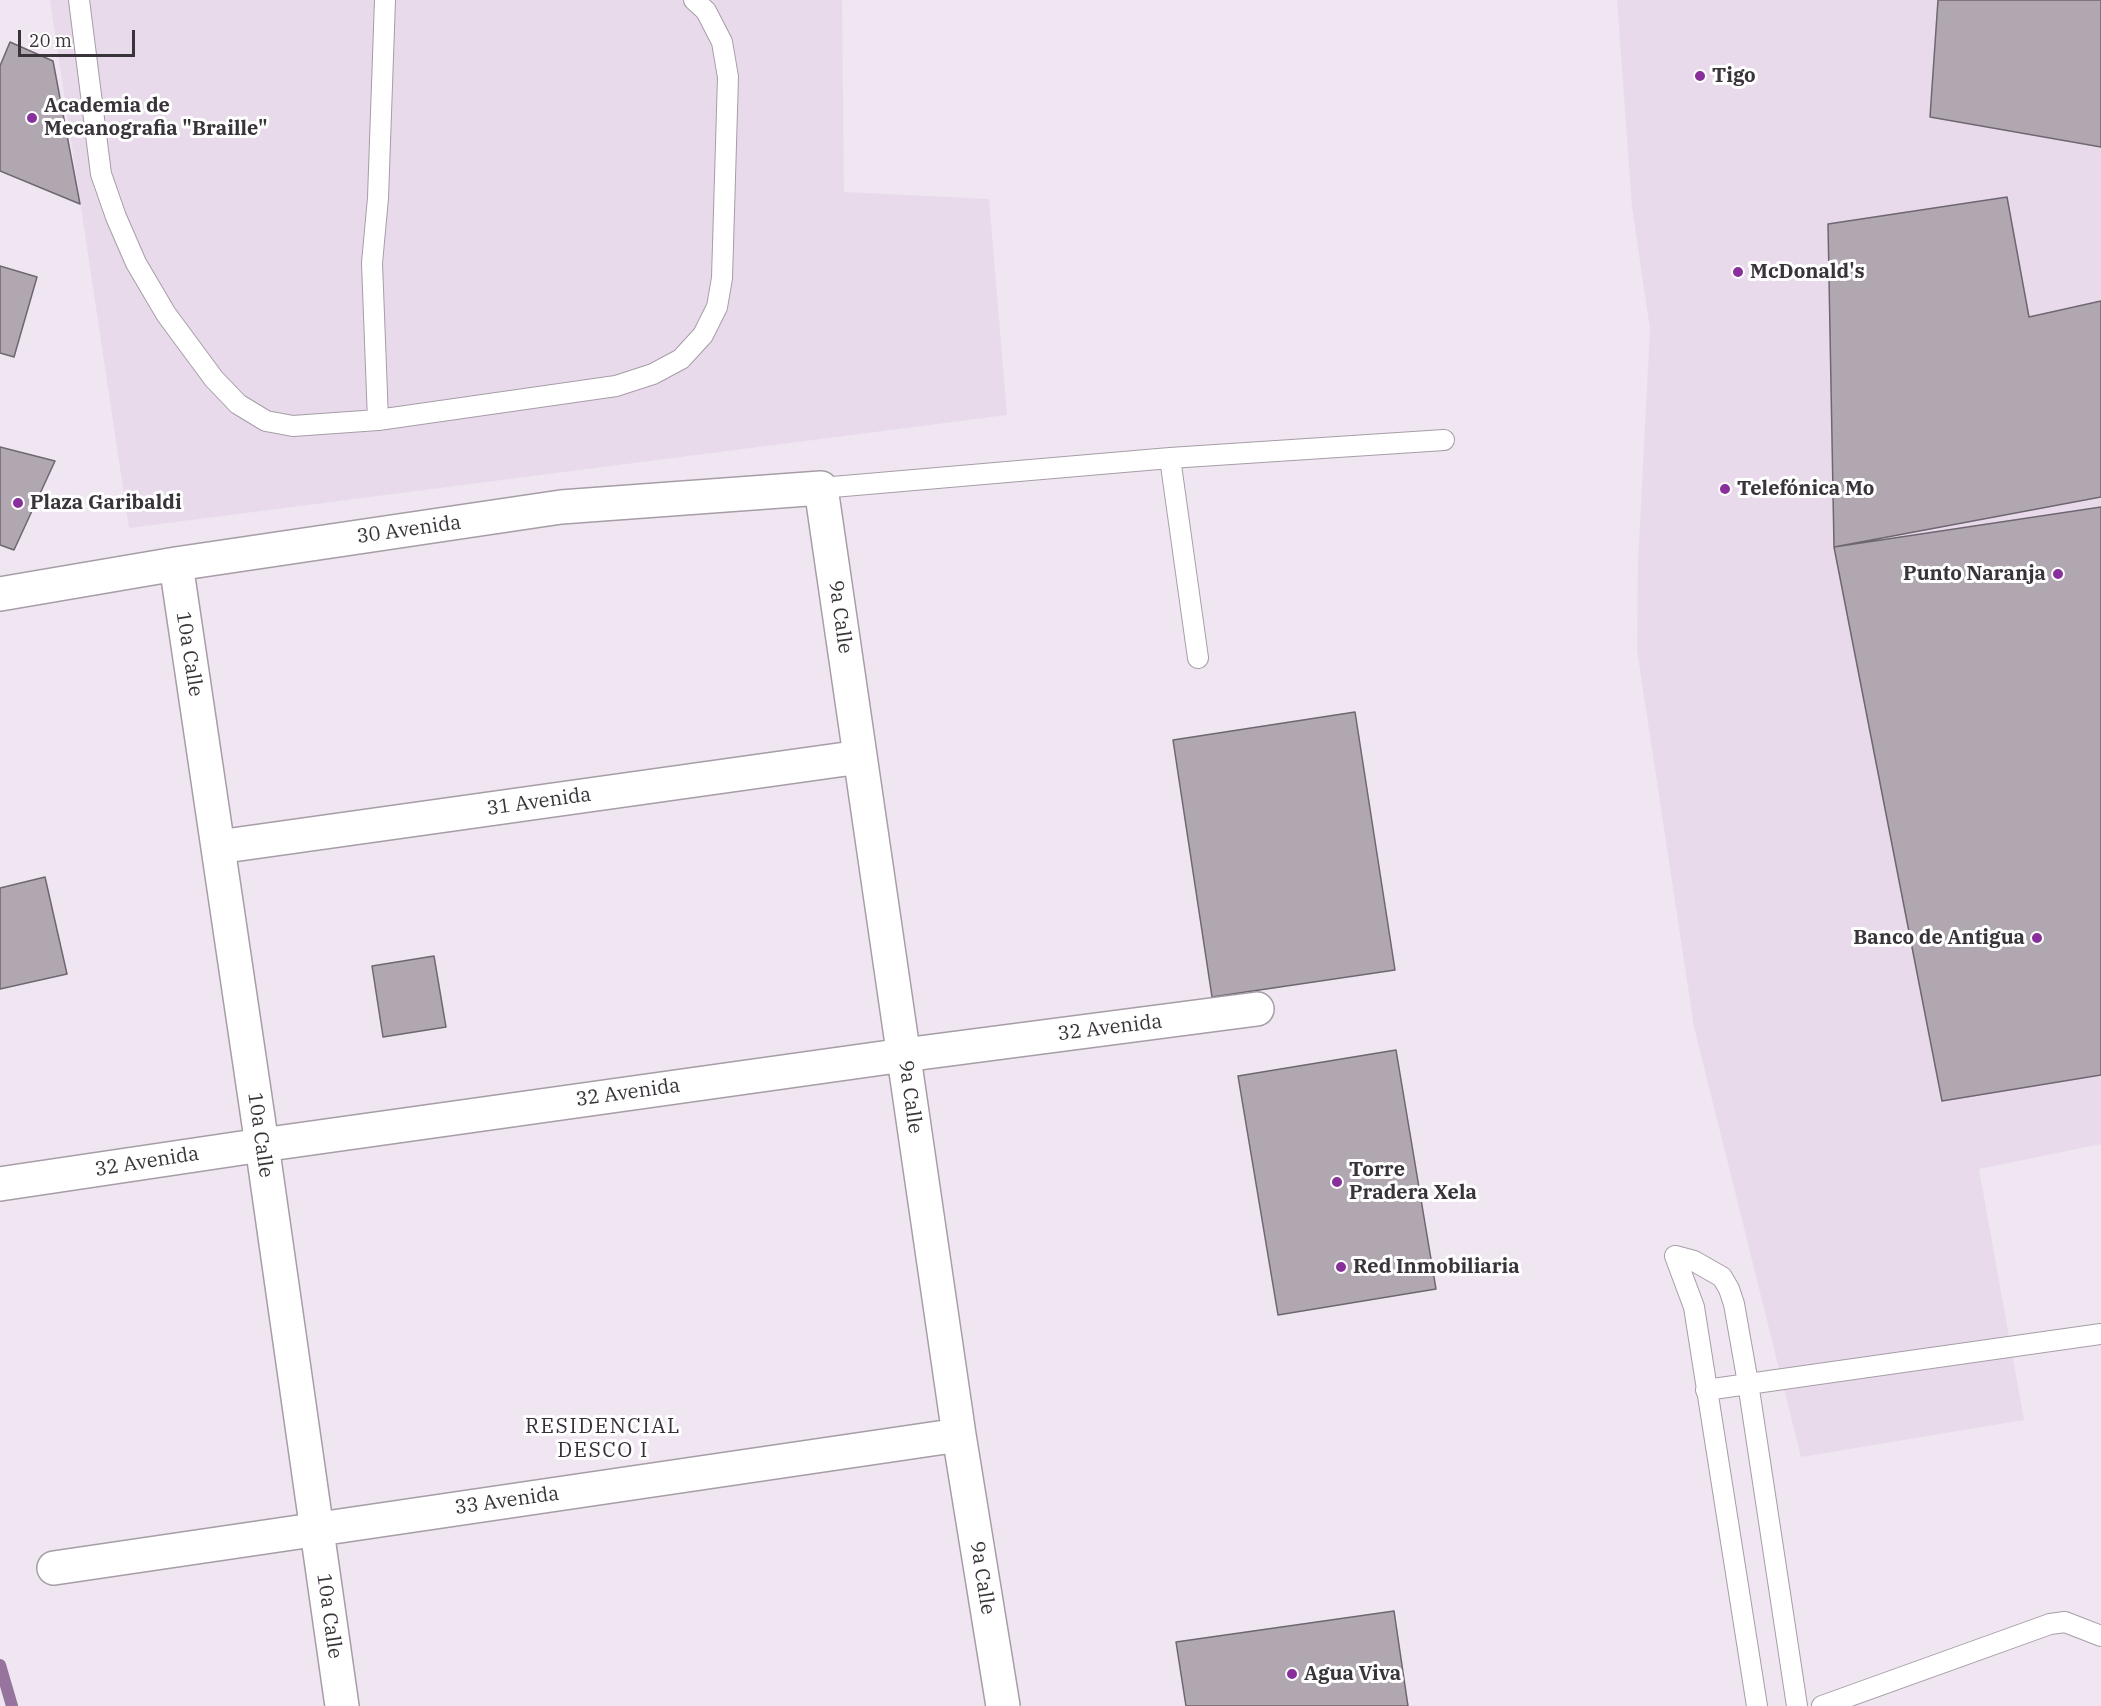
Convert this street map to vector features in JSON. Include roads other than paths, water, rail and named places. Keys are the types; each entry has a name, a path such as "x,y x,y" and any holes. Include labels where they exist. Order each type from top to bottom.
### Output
{"street":[{"name":"30 Avenida","path":"0,594 176,564 561,507 821,488"},
{"name":"9a Calle","path":"821,488 959,1435 1003,1706"},
{"name":"10a Calle","path":"176,564 342,1706"},
{"name":"31 Avenida","path":"218,847 860,757"},
{"name":"32 Avenida","path":"0,1184 904,1055 1257,1009"},
{"name":"33 Avenida","path":"54,1568 959,1435"}],"lane":[{"path":"79,0 101,174 116,217 136,262 166,314 214,379 238,404 266,421 293,426 378,420 616,386 653,374 681,359 703,335 717,307 723,278 728,77 722,42 706,11 694,0"},
{"path":"378,420 372,263 378,198 385,0"},
{"path":"821,488 1170,458 1444,440"},
{"path":"1170,458 1198,658"},
{"path":"1757,1706 1694,1307 1675,1256 1710,1269 1722,1277 1734,1304 1797,1706"},
{"path":"1706,1390 2101,1334"},
{"path":"1822,1706 2050,1624 2066,1622 2101,1636"}],"waterway":[{"path":"0,1665 12,1706"}],"place":[{"name":"Tigo","path":"1700,76"},
{"name":"Academia de Mecanografia \"Braille\"","path":"32,118"},
{"name":"McDonald's","path":"1738,272"},
{"name":"Telefónica Mo","path":"1725,489"},
{"name":"Plaza Garibaldi","path":"18,503"},
{"name":"Punto Naranja","path":"2058,574"},
{"name":"Banco de Antigua","path":"2037,938"},
{"name":"Torre Pradera Xela","path":"1337,1182"},
{"name":"Red Inmobiliaria","path":"1341,1267"},
{"name":"Agua Viva","path":"1292,1674"}],"district":[{"name":"RESIDENCIAL DESCO I","path":"603,1439"}]}
